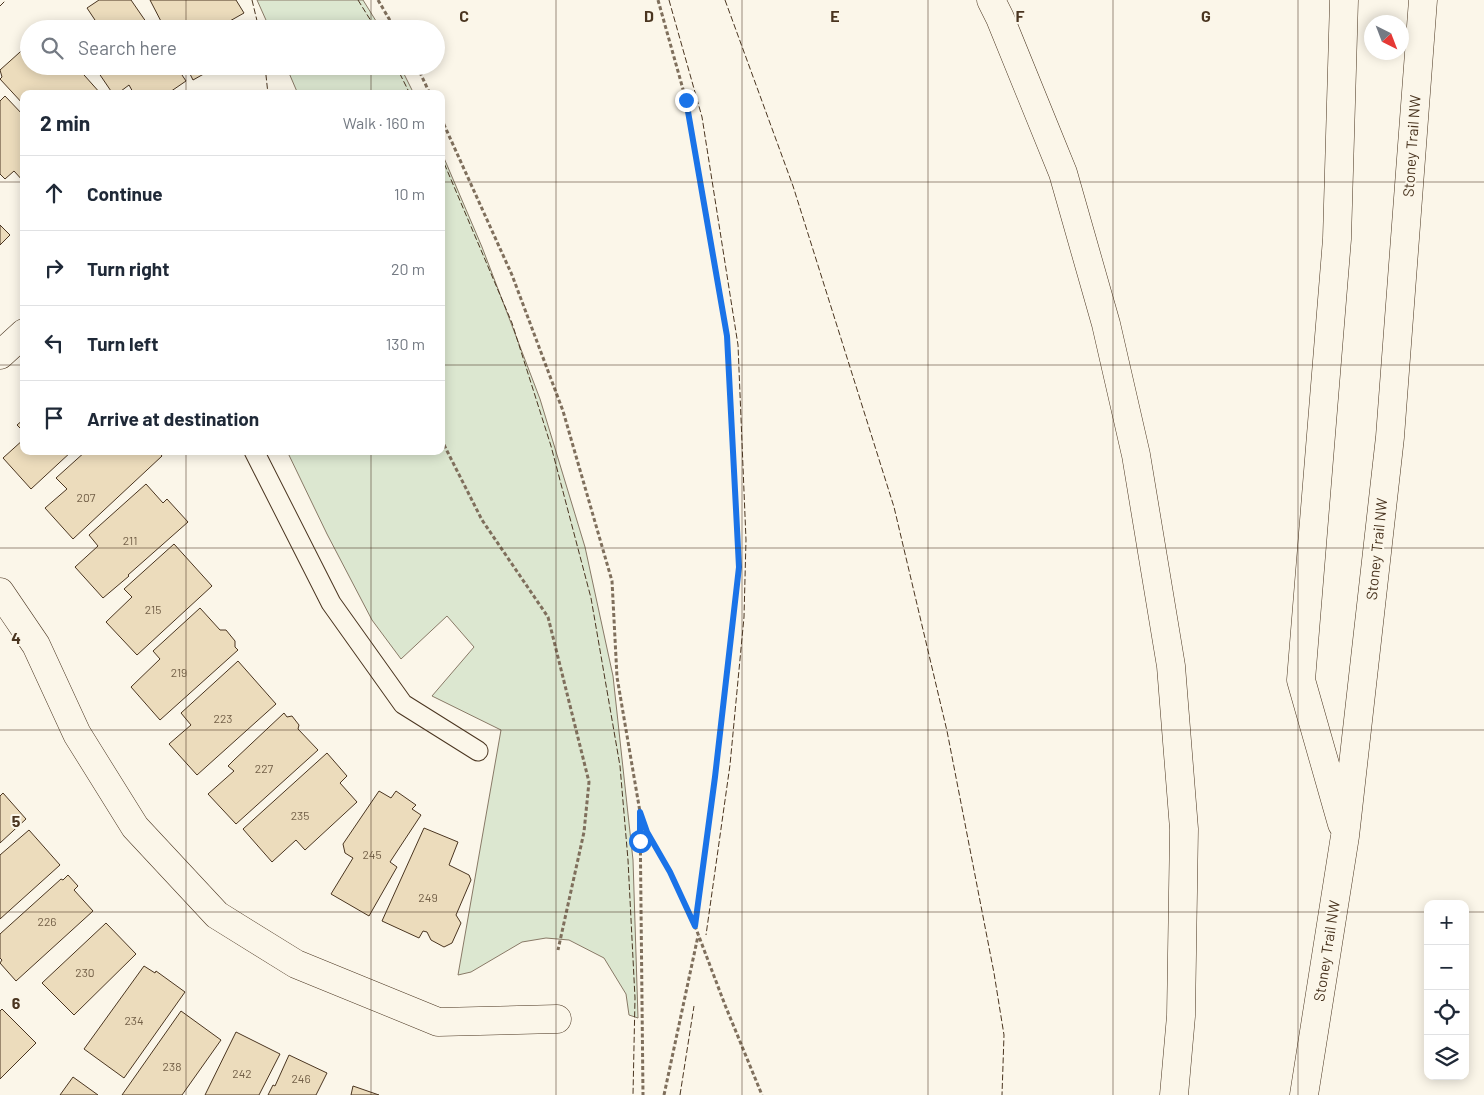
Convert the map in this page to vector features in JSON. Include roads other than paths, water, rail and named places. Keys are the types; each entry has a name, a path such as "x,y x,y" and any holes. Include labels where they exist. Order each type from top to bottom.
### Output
{"main road":[{"path":"991,0 1063,173 1106,324 1138,464 1171,666 1184,829 1181,1016 1174,1095"},
{"path":"1344,0 1337,239 1301,680 1345,836"},
{"name":"Stoney Trail NW","path":"1304,1095 1345,836 1390,437 1423,0"},
{"path":"0,355 20,337"},
{"path":"0,592 36,644 77,734 135,827 217,915 296,964 438,1022 557,1019"}],"lane":[{"path":"256,455 331,603 404,704 478,751"}]}
